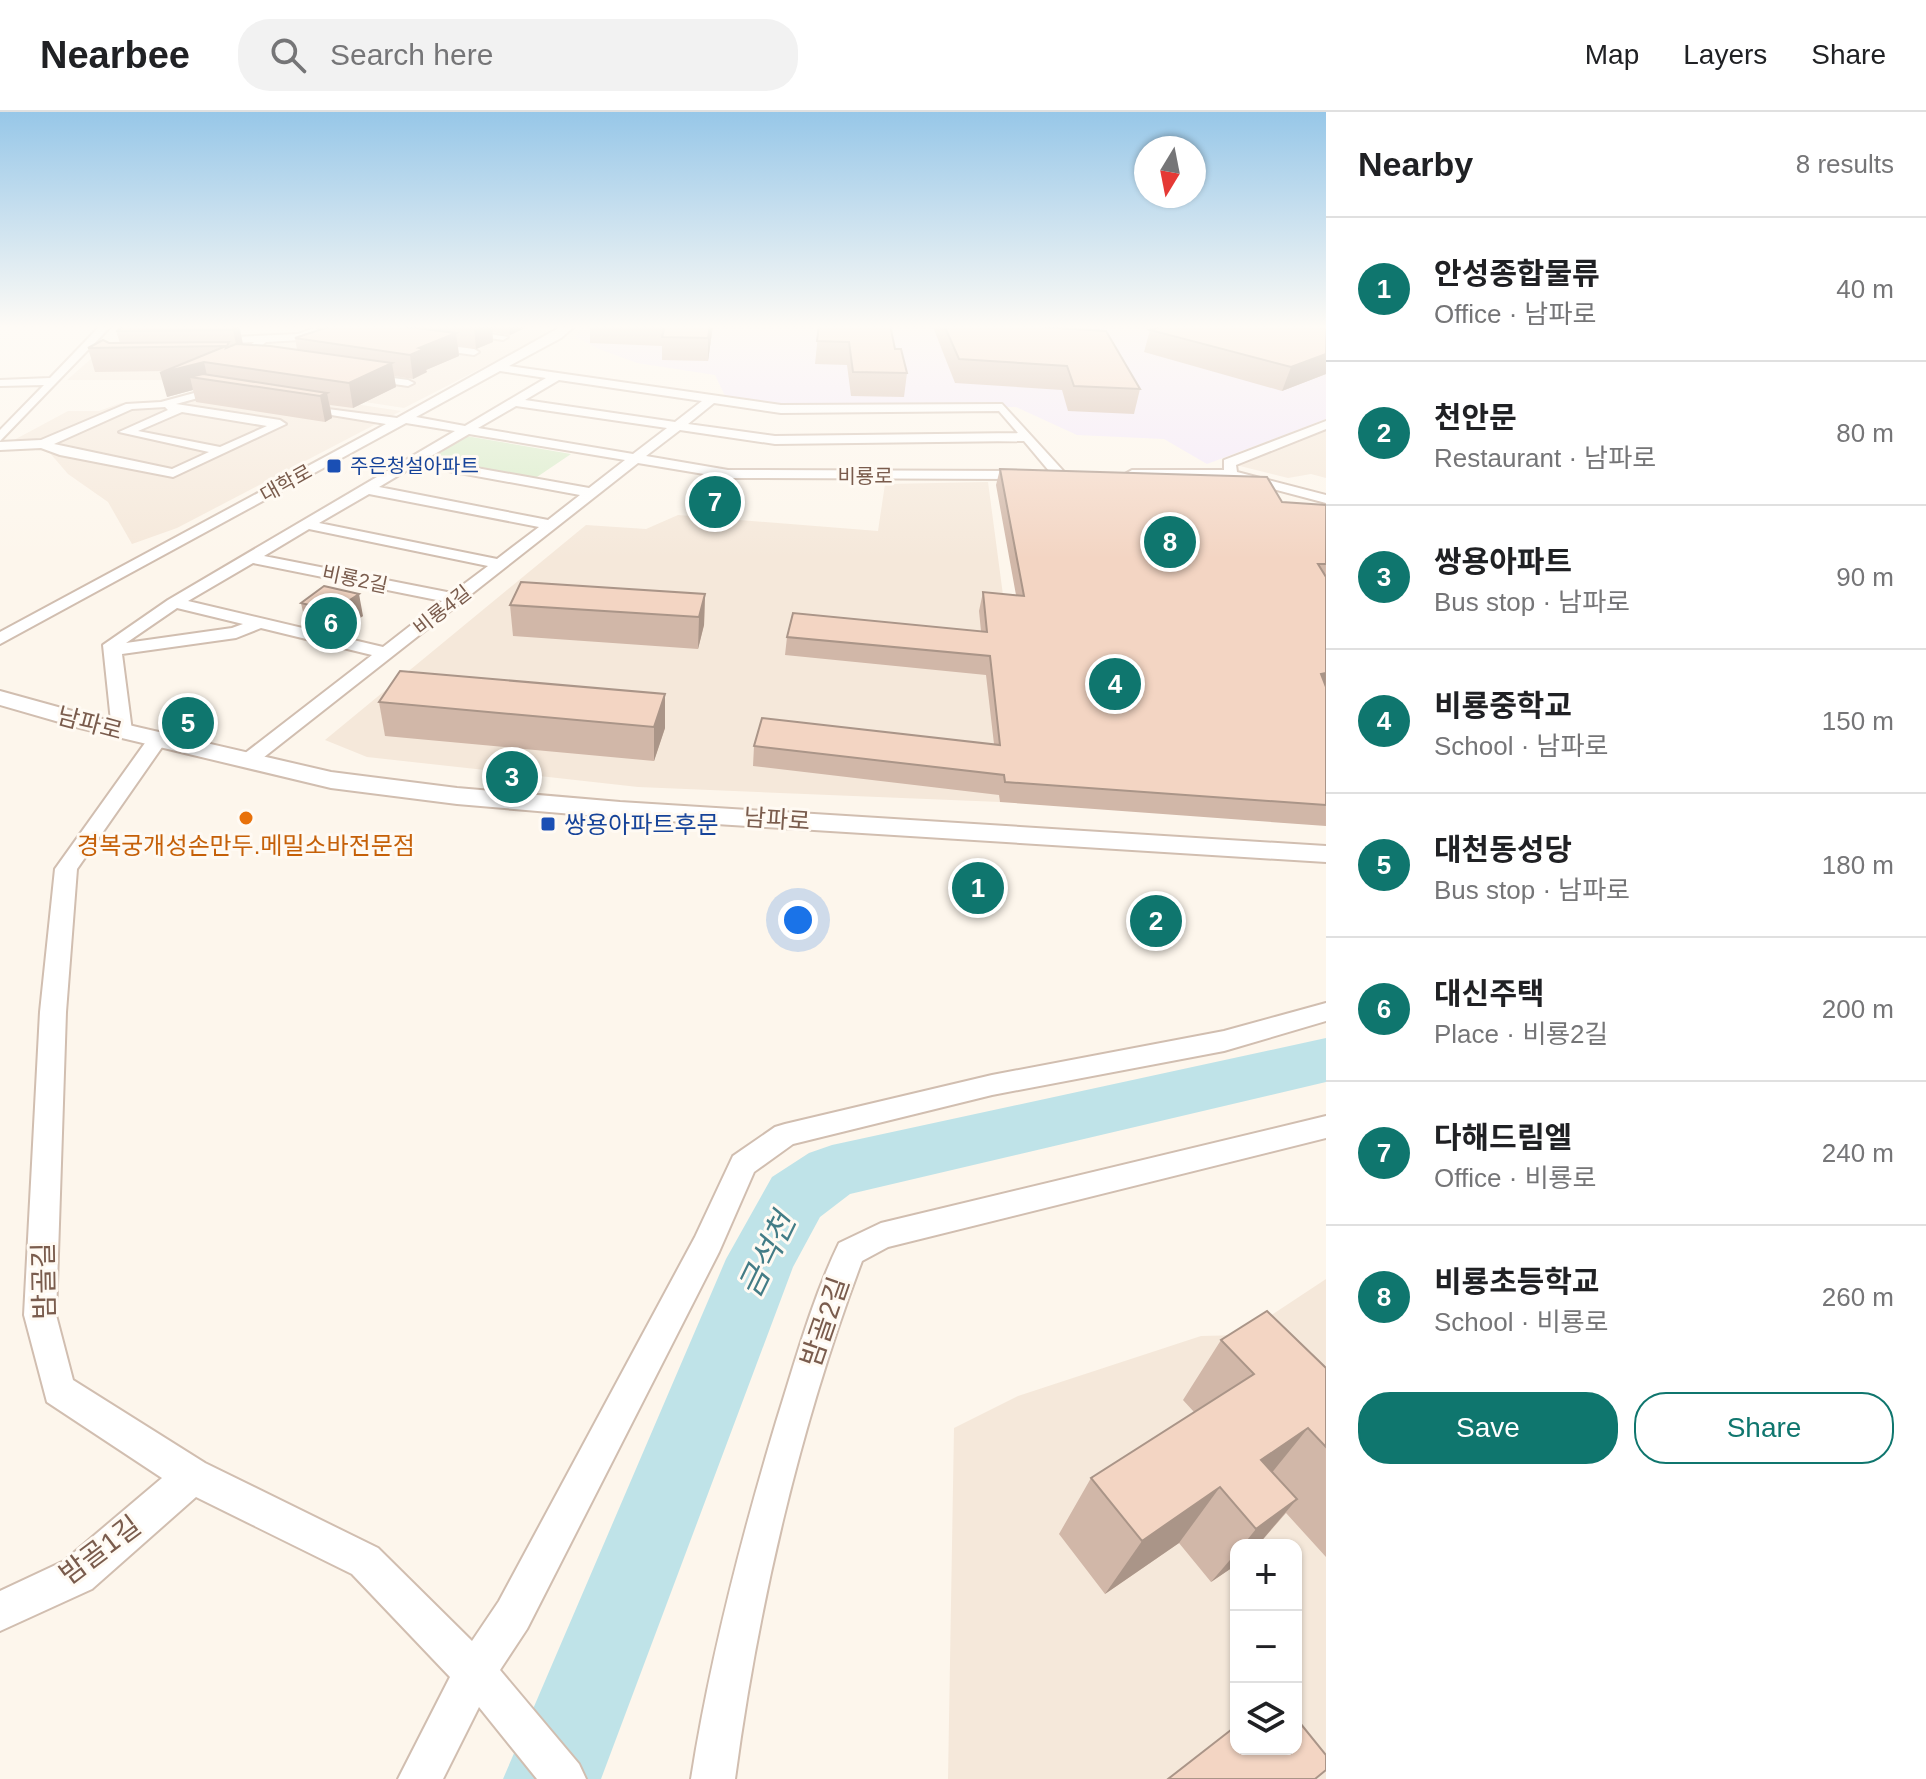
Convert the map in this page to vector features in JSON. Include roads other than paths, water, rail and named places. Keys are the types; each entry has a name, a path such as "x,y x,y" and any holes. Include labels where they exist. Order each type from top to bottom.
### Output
{"street":[{"path":"0,437 32,403"},
{"path":"161,405 169,403"},
{"name":"대학로","path":"0,639 434,403"},
{"path":"122,731 112,645 174,603 512,403"},
{"path":"518,403 775,440 846,442 1028,437"},
{"name":"비룡4길","path":"247,761 707,403"},
{"path":"743,403 781,409 846,442 1002,407 1060,475"},
{"path":"0,446 43,444 130,406 161,405 280,424 173,473 60,451 43,444"},
{"name":"비룡로","path":"287,405 468,430 728,474 846,442 1075,475"},
{"path":"181,409 125,432 223,451"},
{"path":"1231,474 1229,463 1326,425"},
{"path":"415,461 594,493"},
{"path":"1122,474 1231,474 1326,499"},
{"path":"366,489 552,525"},
{"name":"비룡2길","path":"308,525 502,564"},
{"name":"비룡2길","path":"253,558 456,599"},
{"path":"174,603 387,653"},
{"path":"112,650 236,633 260,623"},
{"name":"남파로","path":"0,698 157,740 331,780 472,797 620,810 1326,854"},
{"name":"밤골길","path":"157,740 66,869 53,1012 40,1315 59,1390 192,1476 365,1561 485,1684 564,1779"},
{"path":"420,1779 485,1684 513,1615 708,1243 743,1164 785,1135 992,1085 1224,1041 1326,1012"},
{"name":"밤골2길","path":"713,1779 719,1729 757,1552 821,1324 850,1252 881,1236 1326,1127"},
{"name":"밤골1길","path":"0,1611 78,1575 192,1476"}],"waterway":[{"name":"금석천","path":"552,1779 761,1259 796,1197 832,1172 1326,1060"}],"place":[{"name":"주은청설아파트","path":"334,466"},
{"name":"다해드림엘","path":"715,502"},
{"name":"비룡초등학교","path":"1170,542"},
{"name":"대신주택","path":"331,623"},
{"name":"비룡중학교","path":"1115,684"},
{"name":"대천동성당","path":"188,723"},
{"name":"쌍용아파트","path":"512,777"},
{"name":"경복궁개성손만두.메밀소바전문점","path":"246,818"},
{"name":"쌍용아파트후문","path":"548,824"},
{"name":"안성종합물류","path":"978,888"},
{"name":"천안문","path":"1156,921"}]}
